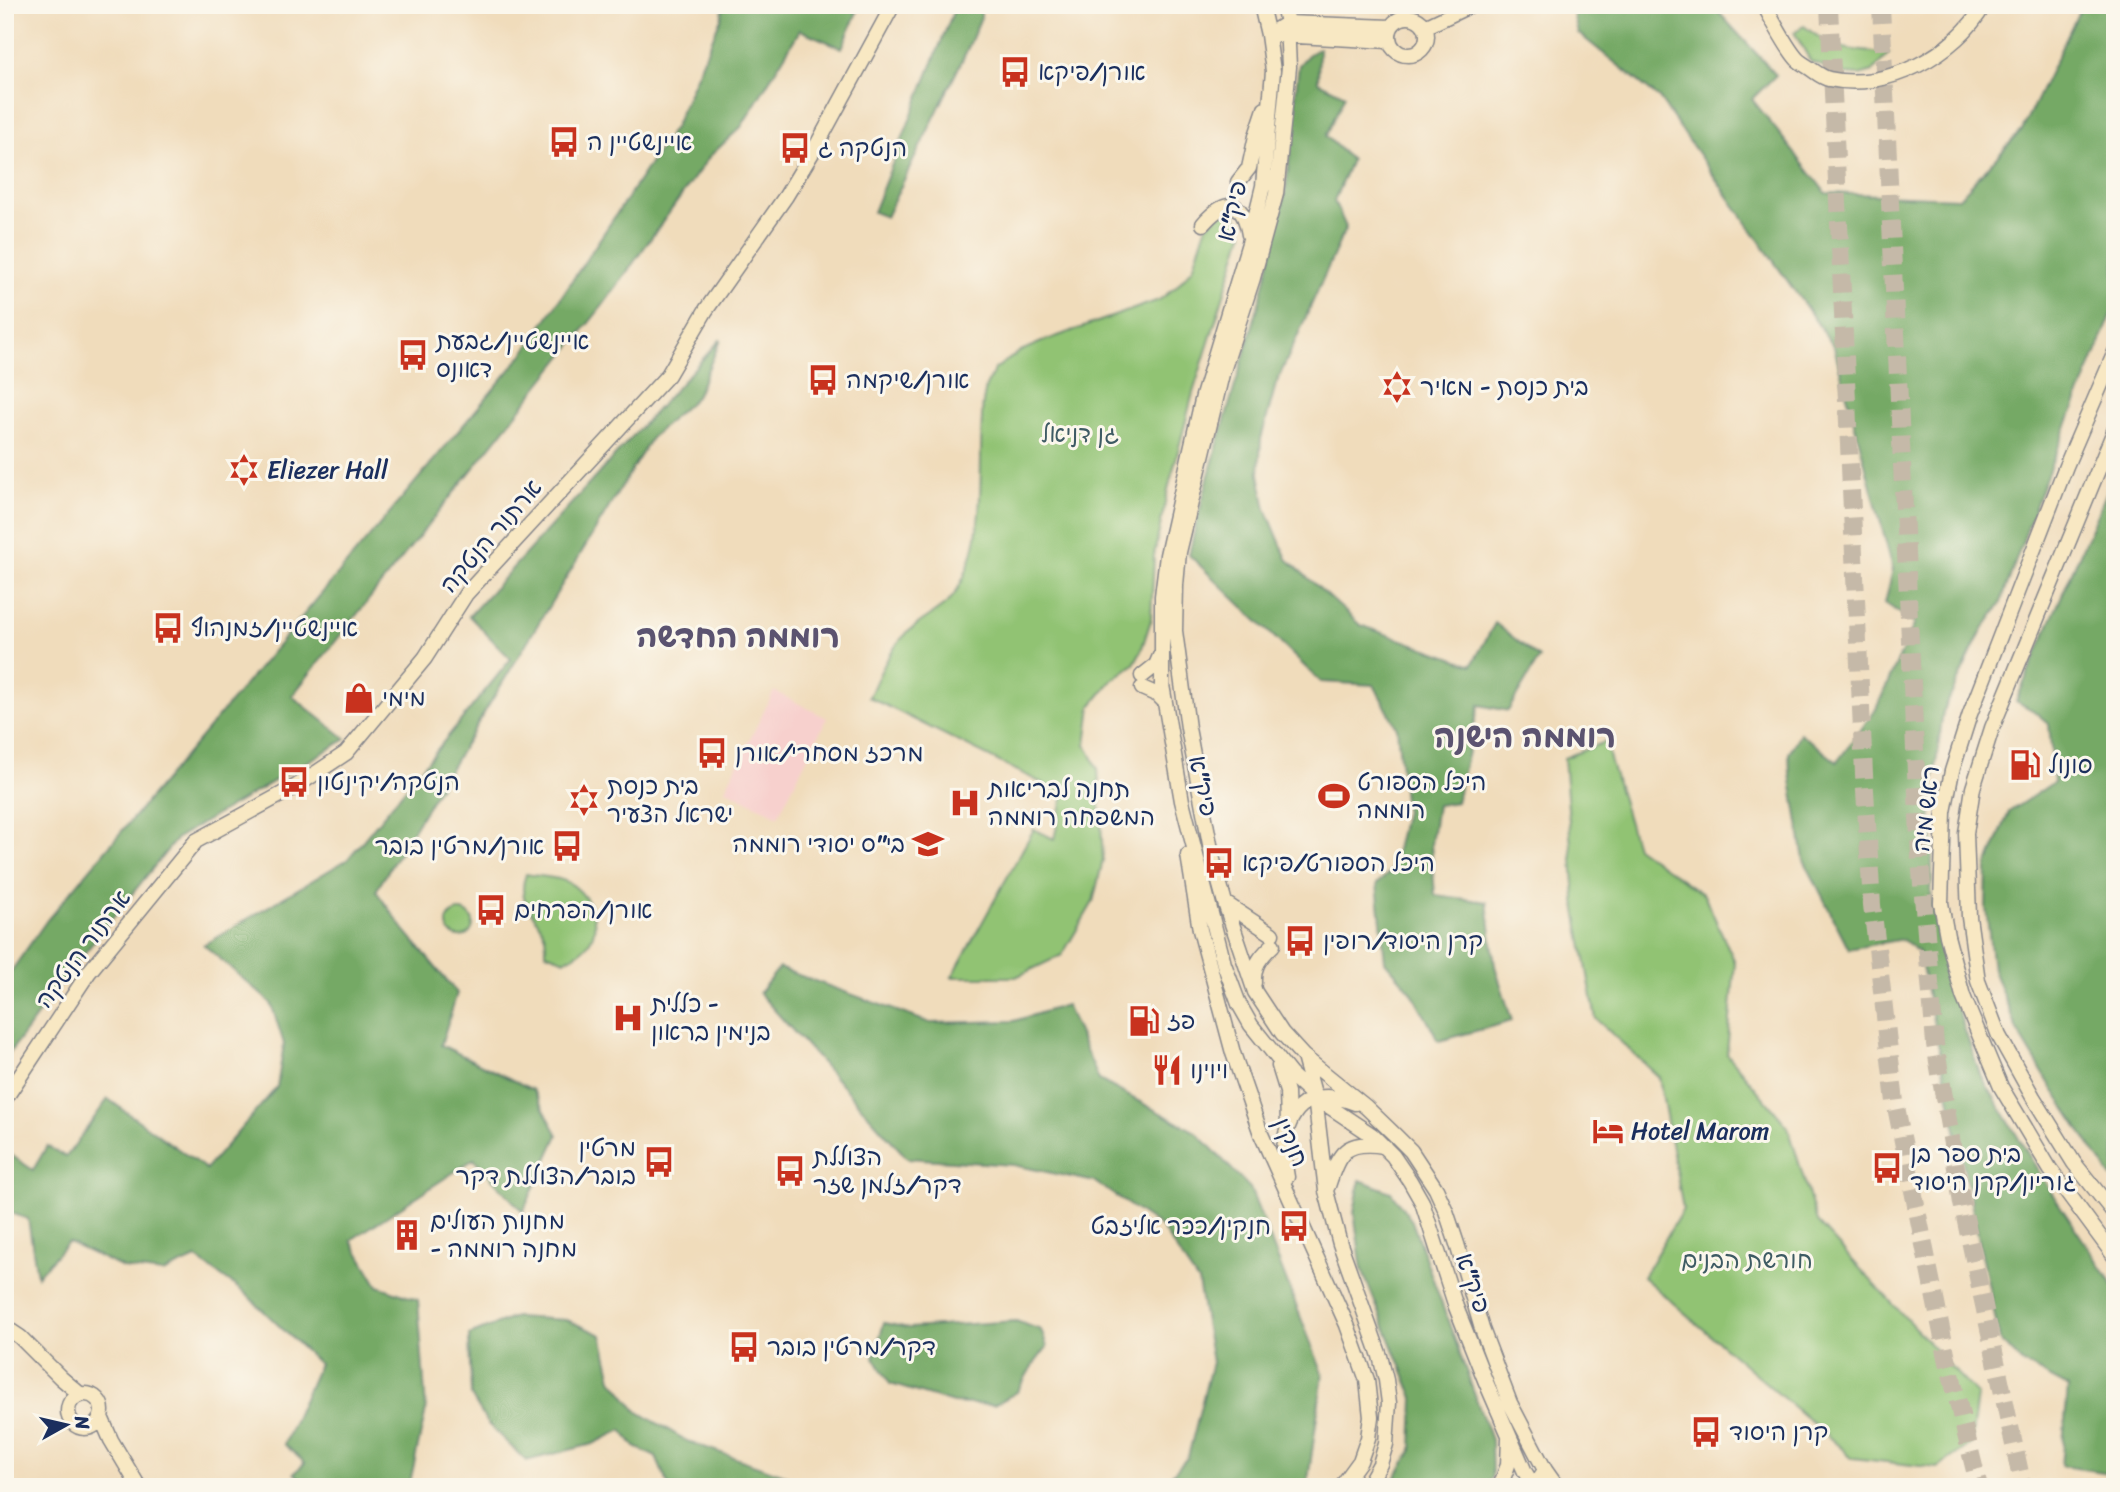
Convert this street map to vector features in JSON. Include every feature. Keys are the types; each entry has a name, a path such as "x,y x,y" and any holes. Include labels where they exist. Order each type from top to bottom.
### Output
{"main road":[{"name":"ארתור הנטקה","path":"5,1099 89,972 196,841 295,787 346,753 425,658 466,594 668,375 706,310 786,196 893,5"},
{"name":"פיק\"א","path":"1261,5 1273,71 1263,186 1249,243 1203,396 1167,555 1162,596 1161,654 1164,701 1182,801 1229,979 1239,1004 1276,1058 1315,1097 1384,1146 1410,1181 1422,1202 1456,1307 1525,1472 1534,1487"},
{"name":"פיק\"א","path":"1283,5 1288,30 1289,67 1276,194 1223,374 1179,552 1175,631 1188,728 1213,860 1224,903 1255,992 1282,1033 1303,1056 1366,1107 1411,1151 1436,1189 1446,1210 1495,1367 1510,1403 1545,1470 1558,1487"},
{"path":"1291,5 1317,31"},
{"path":"1425,27 1471,5"},
{"path":"1764,5 1798,60 1827,79 1861,83 1884,80 1927,60 1960,37 1975,21 1984,5"},
{"path":"1409,17 1419,20 1425,27 1427,42 1416,54 1399,54 1392,48 1390,34 1397,20 1409,17"},
{"path":"1268,34 1288,30 1390,34"},
{"path":"1289,67 1303,45 1317,31"},
{"path":"1238,181 1249,168 1256,136 1272,92"},
{"path":"1203,224 1218,209 1226,206 1238,208 1247,225 1249,243"},
{"name":"ראש מיה","path":"2115,352 2066,466 1970,714 1952,771 1944,812 1941,903 1963,996 2001,1087 2050,1169 2115,1257"},
{"name":"ראש מיה","path":"2115,429 1992,728 1973,788 1966,832 1969,917 1978,981 1999,1036 2074,1163 2115,1214"},
{"path":"1161,654 1142,682 1164,701"},
{"name":"חנקין","path":"1182,801 1190,874 1200,930 1233,1054 1261,1134 1356,1346 1368,1388 1371,1417 1368,1438 1360,1461 1340,1487"},
{"path":"1224,903 1272,939 1254,968 1255,992"},
{"name":"חנקין","path":"1303,1056 1315,1097 1326,1191 1340,1244 1380,1356 1390,1403 1386,1444 1380,1464 1367,1487"},
{"path":"1276,1058 1287,1093 1288,1127 1283,1153 1292,1199"},
{"path":"1288,1127 1305,1103 1315,1097 1338,1097 1366,1107"},
{"path":"1326,1191 1333,1169 1344,1151 1362,1144 1384,1146"},
{"path":"5,1326 20,1337 61,1378 76,1399"},
{"path":"91,1395 99,1402 102,1407 97,1422 81,1427 73,1422 69,1412 76,1399 91,1395"},
{"path":"97,1422 139,1487"},
{"path":"1500,1487 1508,1465 1510,1443 1507,1429"},
{"path":"1507,1487 1525,1472 1545,1470"},
{"path":"1534,1487 1545,1470"}],"shaded area":[{"path":"774,691 827,718 778,816 725,789"},
{"path":"236,1483 256,1487 147,1485"}],"green space":[{"path":"723,5 769,5 772,9 775,5 838,5 857,12 842,48 800,30 741,127 709,157 604,304 292,696 346,739 177,838 74,966 5,1059 5,980 47,920 524,353 675,126 722,16"},
{"path":"954,5 981,5 981,17 886,217 873,212"},
{"path":"1571,5 1712,5 1776,75 1752,99 1826,193 1959,198 2022,130 2082,5 2115,5 2115,306 2043,485 2000,605 1980,634 1943,712 1930,809 1933,829 1931,901 1958,1010 1980,1074 2051,1192 2115,1288 2115,1457 2109,1473 2061,1466 2068,1387 2023,1363 2000,1341 1919,953 1903,939 1849,949 1804,860 1789,753 1800,733 1837,762 1876,709 1915,623 1885,603 1893,569 1834,347 1659,98 1578,33"},
{"path":"1804,26 1834,45 1889,53 1873,71 1859,75 1844,74 1811,62 1794,32"},
{"path":"1319,48 1318,82 1345,95 1326,136 1351,160 1334,201 1346,227 1276,384 1261,439 1259,474 1266,509 1287,559 1360,625 1472,665 1495,623 1539,658 1508,711 1479,705 1456,802 1437,805 1431,844 1435,895 1487,902 1495,966 1512,1021 1439,1041 1411,991 1385,961 1377,884 1391,871 1405,811 1397,728 1374,685 1321,682 1189,555 1274,243 1287,182 1299,65"},
{"name":"גן דניאל","path":"1222,213 1236,214 1243,234 1193,393 1167,494 1154,555 1151,620 1134,664 1112,680 1091,706 1086,744 1098,769 1103,860 1093,902 1062,955 1016,977 952,977 1034,829 1054,839 1064,794 869,697 895,647 913,628 951,598 967,570 978,524 983,402 986,386 995,369 1021,351 1044,341 1159,300 1176,287 1193,268 1207,225"},
{"path":"721,339 696,397 651,438 376,891 405,931 457,993 441,1045 533,1090 558,1135 523,1212 474,1159 351,1240 378,1286 418,1300 426,1410 409,1487 310,1487 294,1473 305,1463 284,1444 319,1364 245,1293 196,1258 163,1273 123,1268 68,1242 37,1276 28,1219 5,1211 5,1151 33,1170 47,1146 66,1157 108,1099 206,1169 277,1087 284,1044 271,1003 204,945 348,859 511,659 469,616"},
{"path":"2115,473 2115,1183 2017,1030 1993,970 1986,908 1987,866 2009,812 2054,782 2049,724 2016,701"},
{"name":"חורשת הבנים","path":"1605,742 1636,847 1704,895 1735,962 1727,1054 1788,1127 1817,1222 1977,1395 1971,1444 1937,1468 1853,1458 1643,1277 1683,1209 1659,1077 1596,1019 1576,910 1564,758"},
{"path":"526,874 563,880 580,891 590,905 594,929 588,944 578,954 565,960 546,953 545,936 523,893"},
{"path":"460,911 469,915 473,924 469,933 460,937 451,933 447,924 451,915"},
{"path":"779,968 930,1023 1014,1021 1066,1005 1099,1080 1196,1132 1250,1188 1323,1374 1307,1487 1160,1487 1188,1457 1212,1362 1198,1282 1161,1227 1095,1182 1013,1165 907,1158 759,993"},
{"path":"1360,1180 1391,1192 1412,1221 1491,1440 1492,1477 1486,1487 1390,1487 1412,1450 1414,1398 1362,1270 1354,1212"},
{"path":"515,1317 567,1320 602,1335 612,1379 637,1411 687,1441 818,1487 669,1487 656,1457 635,1447 622,1430 593,1444 526,1461 488,1424 471,1396 469,1335"},
{"path":"1016,1321 1041,1330 1047,1347 1017,1392 994,1405 953,1403 890,1384 874,1357 884,1323 909,1328"}],"tunnel":[{"path":"1829,5 1872,905 1895,1102 1947,1358 1979,1487"},
{"path":"1881,5 1920,859 1935,1044 1962,1203 2023,1487"}],"place":[{"name":"אורן/פיקא","path":"1015,72"},
{"name":"איינשטיין ה","path":"564,142"},
{"name":"הנטקה ג","path":"795,148"},
{"name":"איינשטיין/גבעת דאונס","path":"413,355"},
{"name":"אורן/שיקמה","path":"823,380"},
{"name":"בית כנסת - מאיר","path":"1397,387"},
{"name":"Eliezer Hall","path":"244,470"},
{"name":"איינשטיין/זמנהוף","path":"168,628"},
{"name":"מימי","path":"359,698"},
{"name":"מרכז מסחרי/אורן","path":"712,753"},
{"name":"סונול","path":"2025,765"},
{"name":"הנטקה/יקינטון","path":"294,782"},
{"name":"היכל הספורט רוממה","path":"1334,796"},
{"name":"בית כנסת ישראל הצעיר","path":"584,800"},
{"name":"תחנה לבריאות המשפחה רוממה","path":"965,803"},
{"name":"בי\"ס יסודי רוממה","path":"928,844"},
{"name":"אורן/מרטין בובר","path":"567,846"},
{"name":"היכל הספורט/פיקא","path":"1219,863"},
{"name":"אורן/הפרחים","path":"491,910"},
{"name":"קרן היסוד/רופין","path":"1300,941"},
{"name":"כללית - בנימין בראון","path":"628,1018"},
{"name":"פז","path":"1144,1021"},
{"name":"ויוינו","path":"1167,1070"},
{"name":"Hotel Marom","path":"1608,1131"},
{"name":"מרטין בובר/הצוללת דקר","path":"659,1162"},
{"name":"בית ספר בן גוריון/קרן היסוד","path":"1887,1168"},
{"name":"הצוללת דקר/זלמן שזר","path":"790,1171"},
{"name":"חנקין/ככר אליזבט","path":"1294,1226"},
{"name":"מחנות העולים - מחנה רוממה","path":"407,1235"},
{"name":"דקר/מרטין בובר","path":"744,1347"},
{"name":"קרן היסוד","path":"1706,1432"}],"district":[{"name":"רוממה החדשה","path":"738,636"},
{"name":"רוממה הישנה","path":"1525,736"}]}
